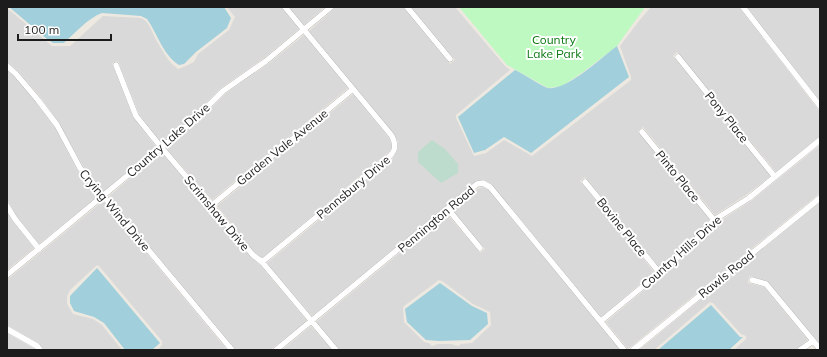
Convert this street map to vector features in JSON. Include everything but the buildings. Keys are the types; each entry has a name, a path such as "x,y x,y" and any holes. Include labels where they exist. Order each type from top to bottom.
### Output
{"street":[{"name":"Pennsbury Drive","path":"262,262 390,157 395,149 395,142 392,136 285,7"},
{"name":"Country Lake Drive","path":"7,275 191,123 223,91 266,61 331,7"},
{"path":"407,7 450,59"},
{"path":"743,7 820,106"},
{"name":"Pony Place","path":"678,57 776,177"},
{"name":"Scrimshaw Drive","path":"116,65 136,116 253,255 262,262 336,350"},
{"name":"Crying Wind Drive","path":"7,66 16,74 57,125 80,168 232,350"},
{"name":"Garden Vale Avenue","path":"212,205 353,89"},
{"name":"Pinto Place","path":"642,132 714,220"},
{"name":"Country Hills Drive","path":"601,321 688,249 714,220 749,198 820,140"},
{"name":"Bovine Place","path":"585,182 659,272"},
{"name":"Pennington Road","path":"276,350 477,184 484,183 490,187 624,350"},
{"name":"Rawls Road","path":"633,350 820,198"},
{"path":"7,206 14,219 39,249"},
{"path":"448,209 480,248"},
{"path":"752,280 766,284 820,350"},
{"path":"7,329 36,346 40,350"},
{"path":"800,350 812,340"}],"shaded area":[{"path":"227,7 281,7 299,29 264,58 221,88 189,120 161,143 139,114 118,61 112,63 133,117 156,147 103,192 83,166 59,123 41,98 18,71 7,61 7,8 52,46 70,46 103,16 141,18 146,21 150,27 167,58 178,69 194,62 198,54 229,30 235,17"},
{"path":"289,7 325,7 304,25"},
{"path":"336,7 403,7 450,64 455,60 411,7 455,7 510,70 456,115 456,118 474,156 486,153 504,140 532,156 631,80 620,46 651,7 739,7 820,112 820,136 776,172 677,52 673,56 771,176 746,195 715,215 643,127 638,131 710,219 685,247 659,267 585,177 580,181 654,272 601,317 492,185 482,180 475,182 312,316 267,263 392,160 398,149 398,141 394,134 309,31"},
{"path":"747,7 820,7 820,101"},
{"path":"304,35 348,88 212,200 166,148 194,125 225,94 268,64"},
{"path":"7,70 36,102 54,126 77,170 98,196 39,244 17,217 7,199"},
{"path":"353,94 389,138 392,148 262,258 255,253 217,206"},
{"path":"820,145 820,193 628,349 606,322 690,252 704,235 717,223 751,201"},
{"path":"161,152 307,321 270,350 236,350 108,197"},
{"path":"483,187 488,189 620,350 340,350 316,322 447,214 480,253 485,249 452,210 479,188","holes":["439,280 473,304 490,312 491,325 472,343 461,344 458,346 451,344 438,344 432,346 429,343 424,342 404,322 404,306"]},
{"path":"103,201 227,350 157,350 162,345 162,341 97,265 70,290 67,296 67,304 73,314 93,319 102,325 122,350 44,350 38,343 7,325 7,280"},
{"path":"820,202 820,344 768,282 749,276 748,283 764,287 808,340 795,350 734,350 746,339 746,336 741,334 713,303 710,302 654,350 639,350"},
{"path":"7,212 34,248 7,270"},
{"path":"311,326 332,350 282,350"},
{"path":"7,333 35,349 36,350 7,350"}],"green space":[{"name":"Country Lake Park","path":"459,7 645,7 617,46 562,86 548,88 507,65"},
{"path":"432,140 445,149 458,164 458,173 441,183 418,162 418,152"}],"water":[{"path":"9,7 224,7 231,18 227,28 196,52 184,64 179,65 173,61 164,50 147,19 141,16 102,13 87,22 64,43 53,43"},
{"path":"617,46 629,77 531,153 504,137 485,150 474,153 458,117 515,70 545,87 556,88 574,79"},
{"path":"97,268 160,343 152,350 125,350 104,323 94,317 74,311 70,303 70,296"},
{"path":"440,283 472,306 487,313 488,324 470,340 426,340 407,322 405,309"},
{"path":"711,305 740,337 743,337 729,350 658,350"}]}
